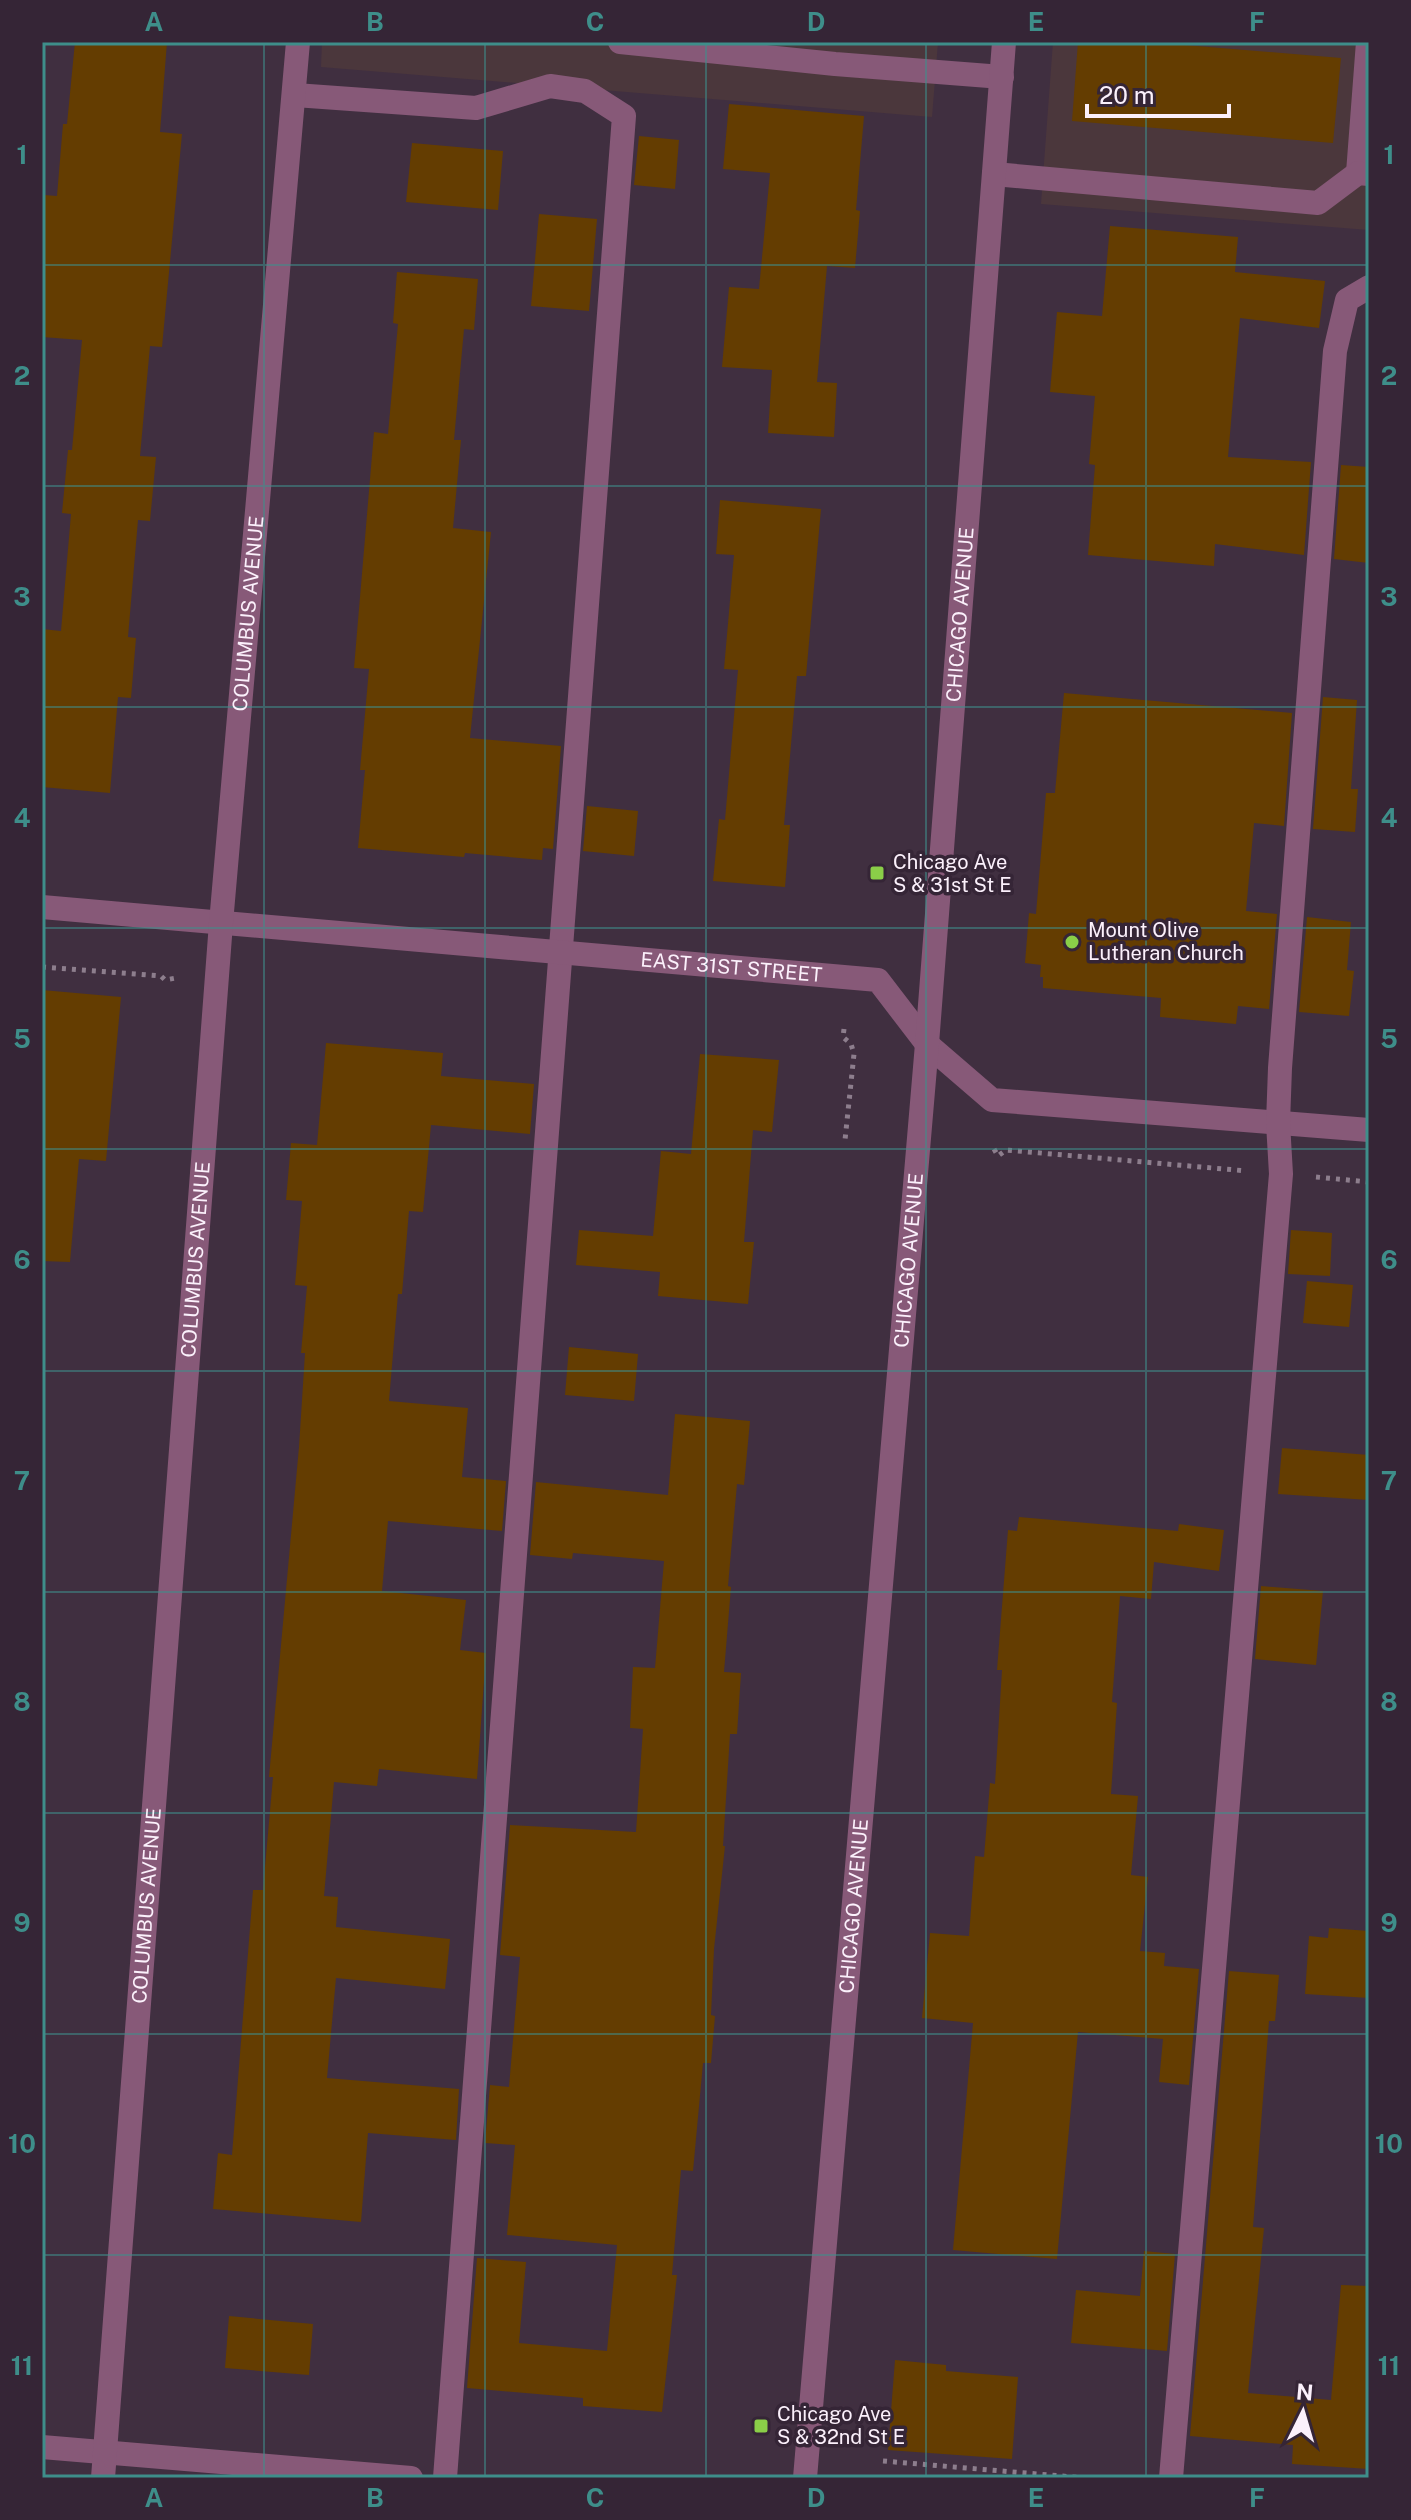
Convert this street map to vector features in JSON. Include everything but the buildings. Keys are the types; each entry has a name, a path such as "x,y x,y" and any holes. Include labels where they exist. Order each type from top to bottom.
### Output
{"street":[{"name":"COLUMBUS AVENUE","path":"103,2478 221,923 298,42"},
{"path":"620,42 1002,77"},
{"name":"CHICAGO AVENUE","path":"805,2478 927,1044 1004,42"},
{"path":"994,174 1318,203 1364,174 1368,42"},
{"path":"295,95 476,108 550,86 585,91 624,116 445,2478"},
{"path":"1171,2478 1281,1174 1278,1123 1335,351 1347,300 1369,287"},
{"name":"EAST 31ST STREET","path":"42,907 878,980 927,1044 992,1100 1369,1130"},
{"path":"42,2447 411,2478"}],"path":[{"path":"42,967 161,976 165,980 176,978"},
{"path":"844,1029 843,1037 851,1044 854,1054 845,1140"},
{"path":"994,1149 998,1156 1006,1150 1369,1182"},
{"path":"883,2461 1085,2478"}],"shaded area":[{"path":"322,42 938,42 932,117 321,67"},
{"path":"1053,42 1369,42 1369,230 1041,204"}],"place":[{"name":"Chicago Ave S & 31st St E","path":"877,873"},
{"name":"Mount Olive Lutheran Church","path":"1072,942"},
{"name":"Chicago Ave S & 32nd St E","path":"761,2426"}]}
